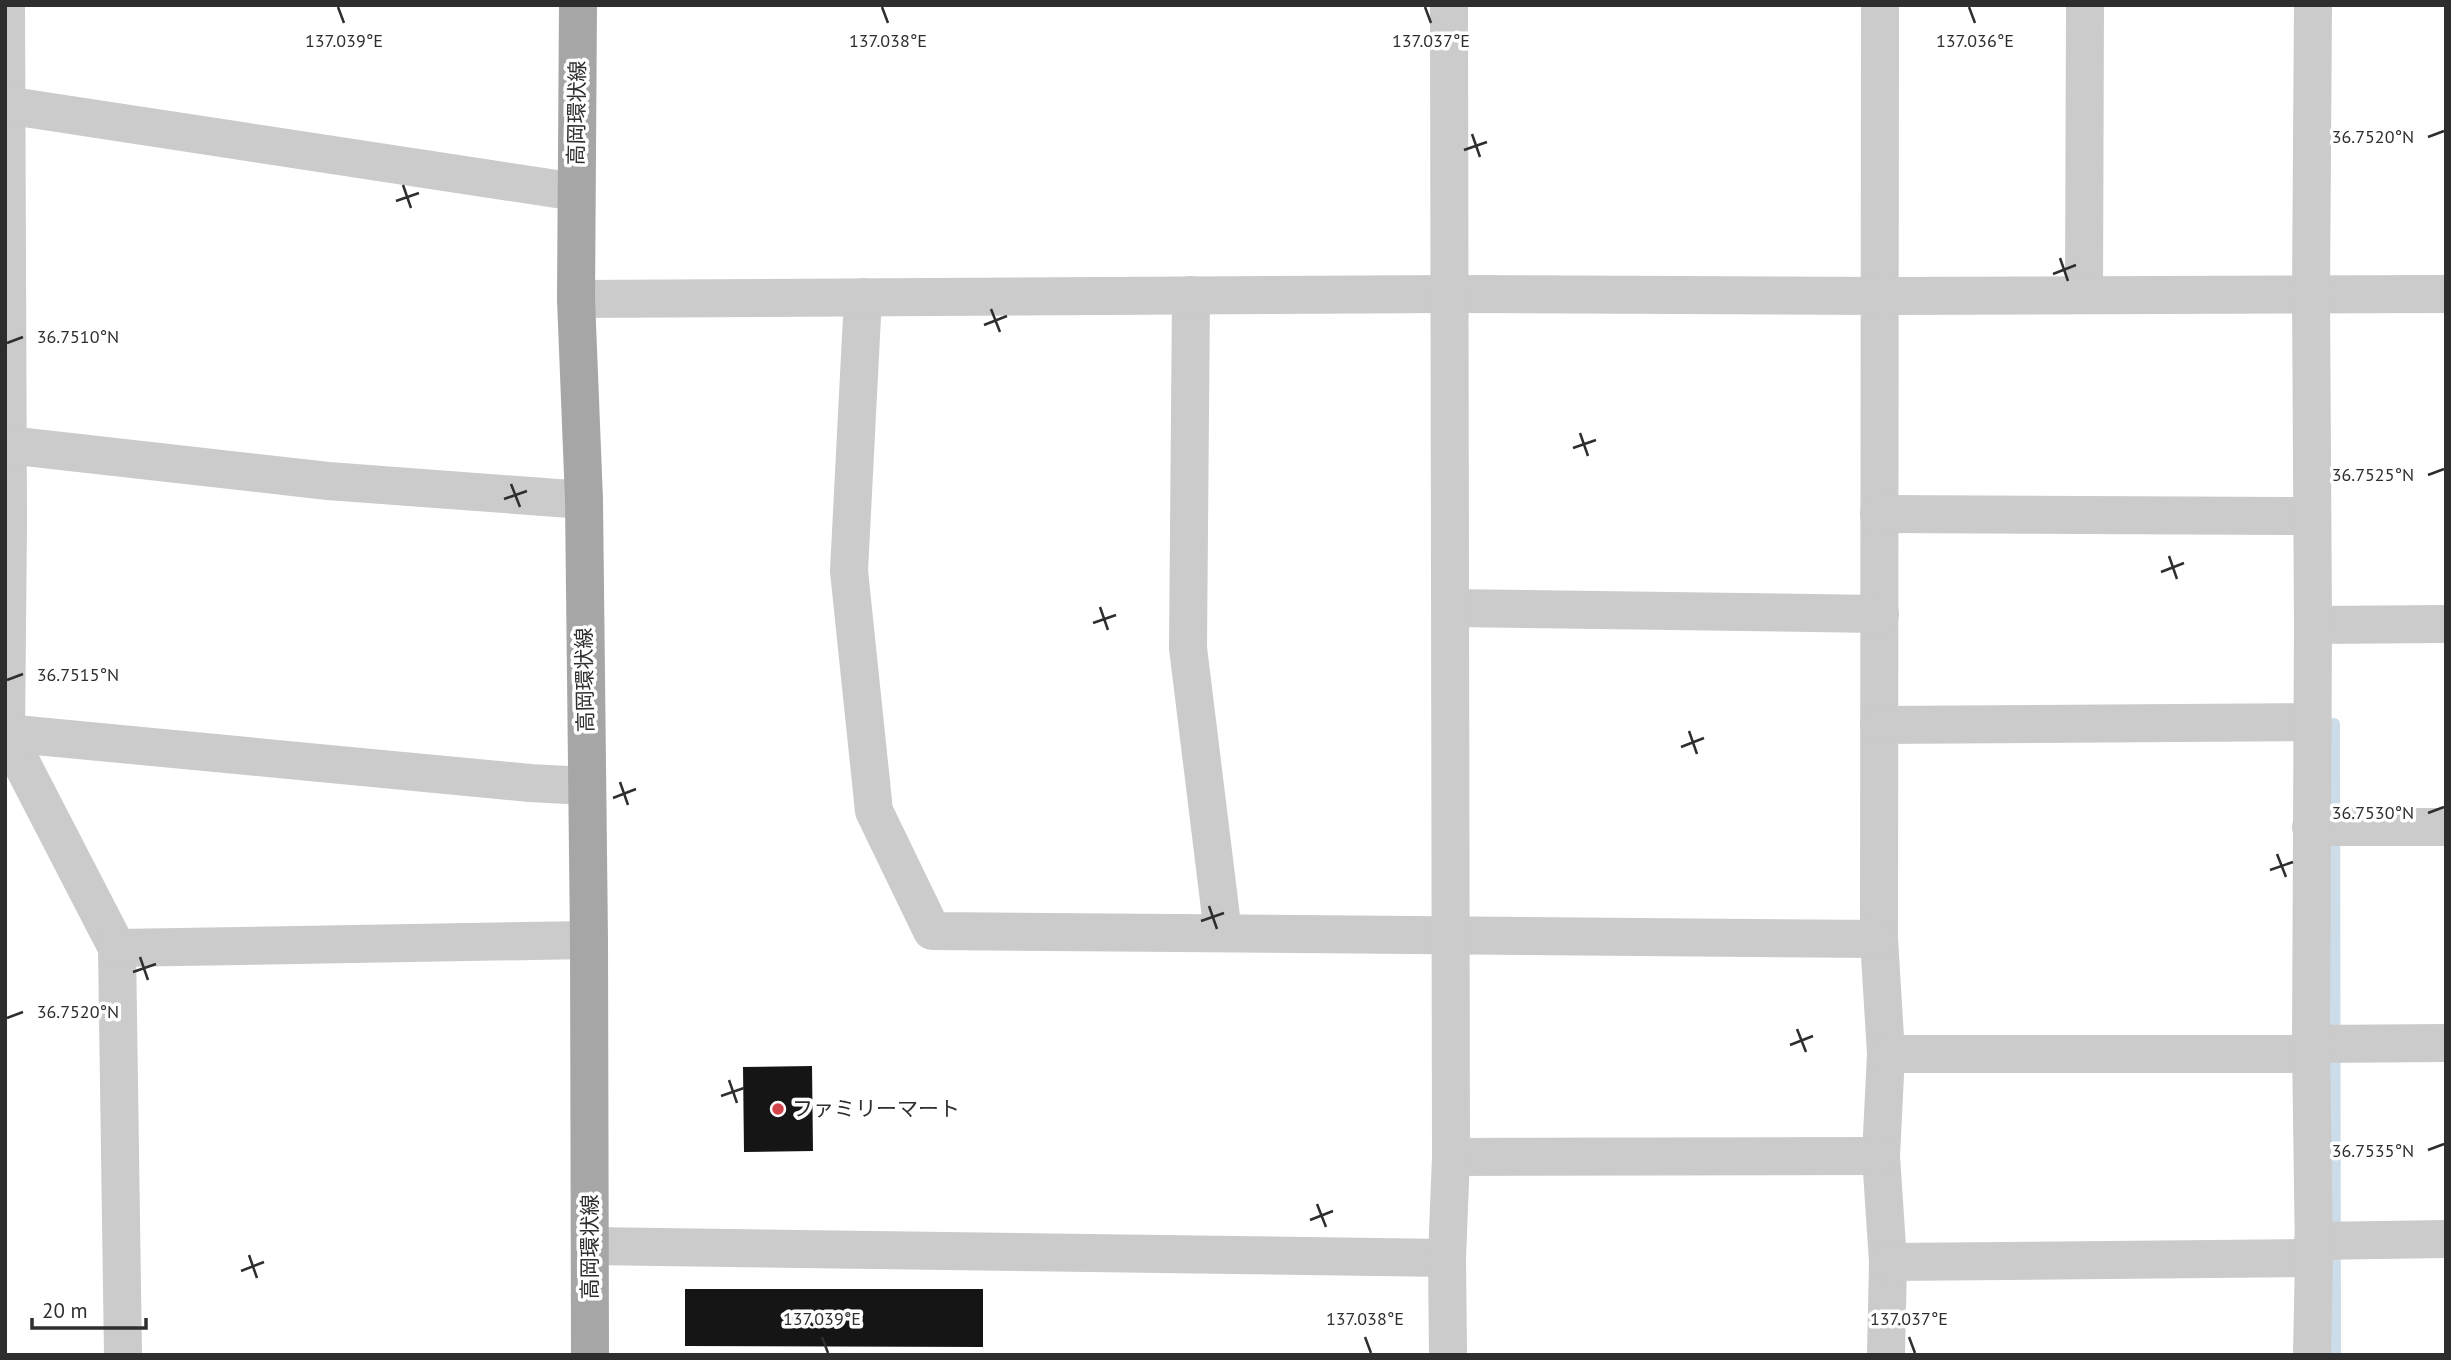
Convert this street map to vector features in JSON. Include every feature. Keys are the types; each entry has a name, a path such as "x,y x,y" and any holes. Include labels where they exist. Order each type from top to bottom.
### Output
{"main road":[{"name":"高岡環状線","path":"578,5 576,299 584,500 590,1355"}],"street":[{"path":"6,5 6,733 117,948 123,1355"},
{"path":"1448,1355 1447,1258 1451,1157 1449,5"},
{"path":"1880,5 1882,296 1879,725 1880,939 1886,1055 1881,1156 1888,1262 1886,1355"},
{"path":"2084,294 2085,5"},
{"path":"2312,1355 2326,1245 2322,1046 2327,827 2313,722 2313,5"},
{"path":"6,104 576,192"},
{"path":"576,299 1450,294 2446,294"},
{"path":"1191,295 1188,648 1223,933"},
{"path":"863,297 849,571 874,811 932,931 1880,939"},
{"path":"8,445 328,481 584,500"},
{"path":"1879,514 2312,516"},
{"path":"1451,608 1880,614"},
{"path":"2313,625 2446,624"},
{"path":"1879,725 2313,722"},
{"path":"6,733 530,783 587,786"},
{"path":"2327,827 2446,827"},
{"path":"117,948 589,940"},
{"path":"1886,1055 2446,1042"},
{"path":"1451,1157 1881,1156"},
{"path":"1888,1262 2446,1239"},
{"path":"590,1246 1447,1258"}],"building":[{"name":"ファミリーマート","path":"812,1066 813,1151 744,1152 743,1067"},
{"path":"685,1289 983,1289 983,1347 685,1346"}],"waterway":[{"path":"2334,724 2335,1355"}],"place":[{"name":"ファミリーマート","path":"778,1109"}]}
